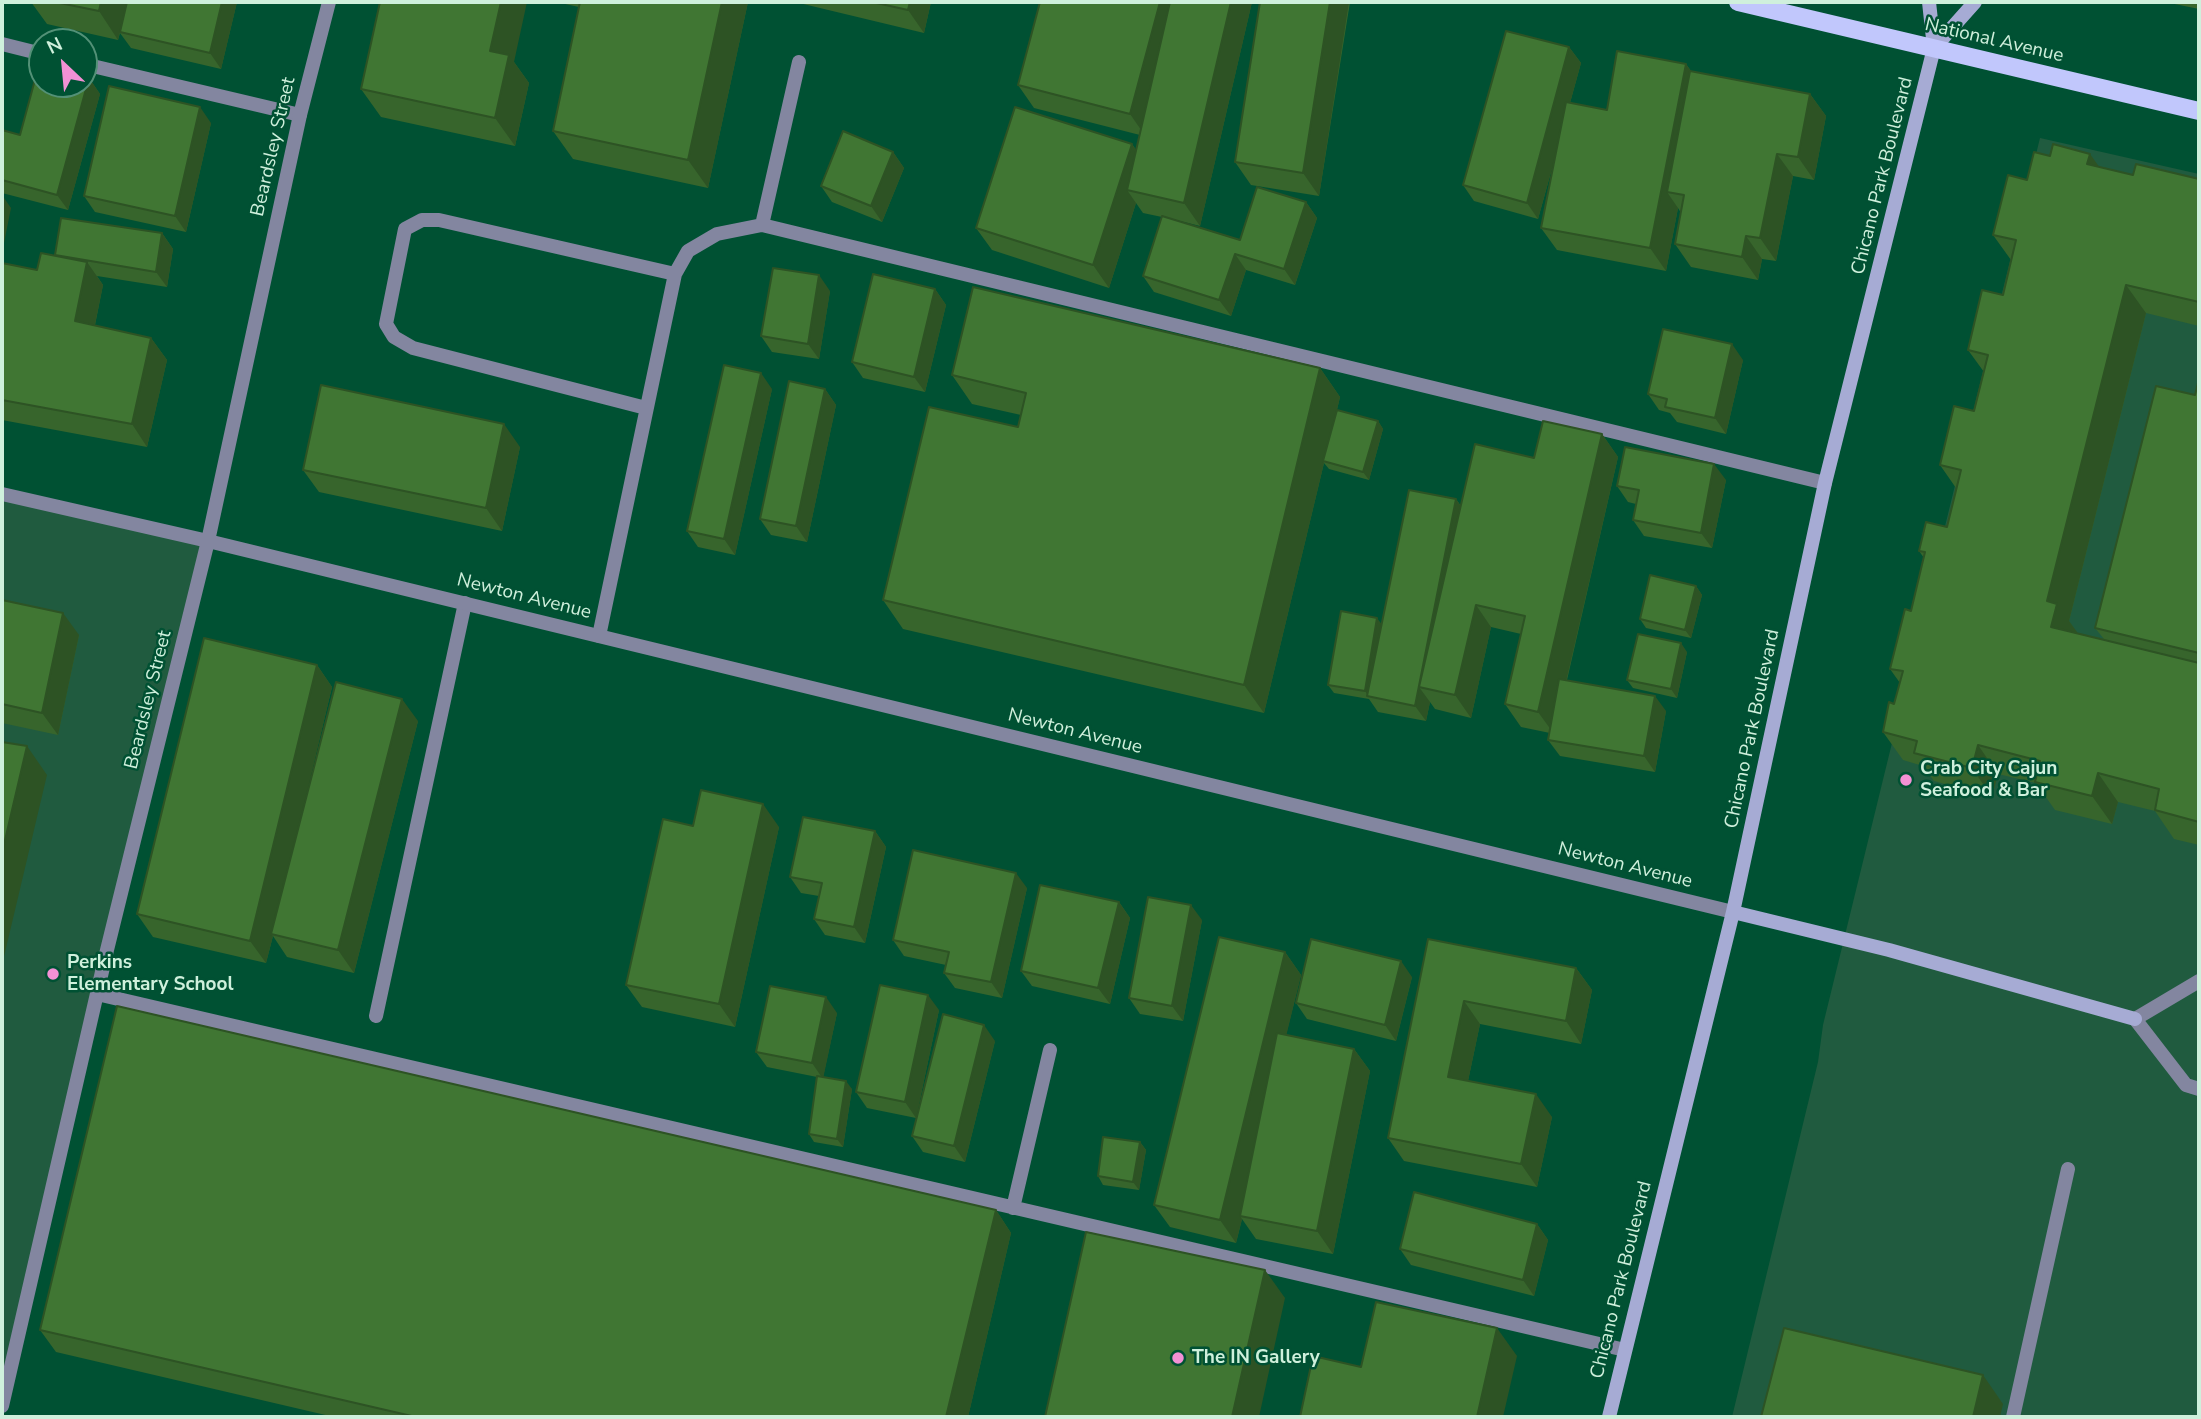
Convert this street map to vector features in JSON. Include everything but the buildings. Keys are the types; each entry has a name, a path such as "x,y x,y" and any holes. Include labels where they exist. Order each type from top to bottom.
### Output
{"main road":[{"name":"National Avenue","path":"1738,2 2199,111"},
{"name":"Chicano Park Boulevard","path":"1609,1417 1733,912 1825,483 1934,48 1929,2"},
{"name":"Chicano Park Boulevard","path":"1934,48 1975,2"},
{"name":"Newton Avenue","path":"1733,912 1889,950 2135,1020"}],"street":[{"name":"Beardsley Street","path":"2,1406 97,994 208,541 300,115 329,2"},
{"path":"2,44 28,50"},
{"path":"762,225 799,62"},
{"path":"98,67 300,115"},
{"path":"646,408 413,348 394,337 386,324 405,229 422,220 439,220 674,274"},
{"path":"599,636 674,274 688,251 717,234 762,225 1825,483"},
{"name":"Newton Avenue","path":"2,494 465,603 1733,912"},
{"path":"376,1016 465,603"},
{"path":"2199,981 2135,1020 2186,1085 2199,1089"},
{"path":"97,994 1625,1350"},
{"path":"1013,1208 1051,1050"},
{"path":"2013,1417 2068,1169"}],"shaded area":[{"path":"2040,138 2199,174 2199,1417 1732,1417 1818,1062 1823,1025"},
{"name":"Perkins Elementary School","path":"2,494 208,541 2,1407"}],"place":[{"name":"Crab City Cajun Seafood & Bar","path":"1906,780"},
{"name":"Perkins Elementary School","path":"53,974"},
{"name":"The IN Gallery","path":"1178,1358"}]}
